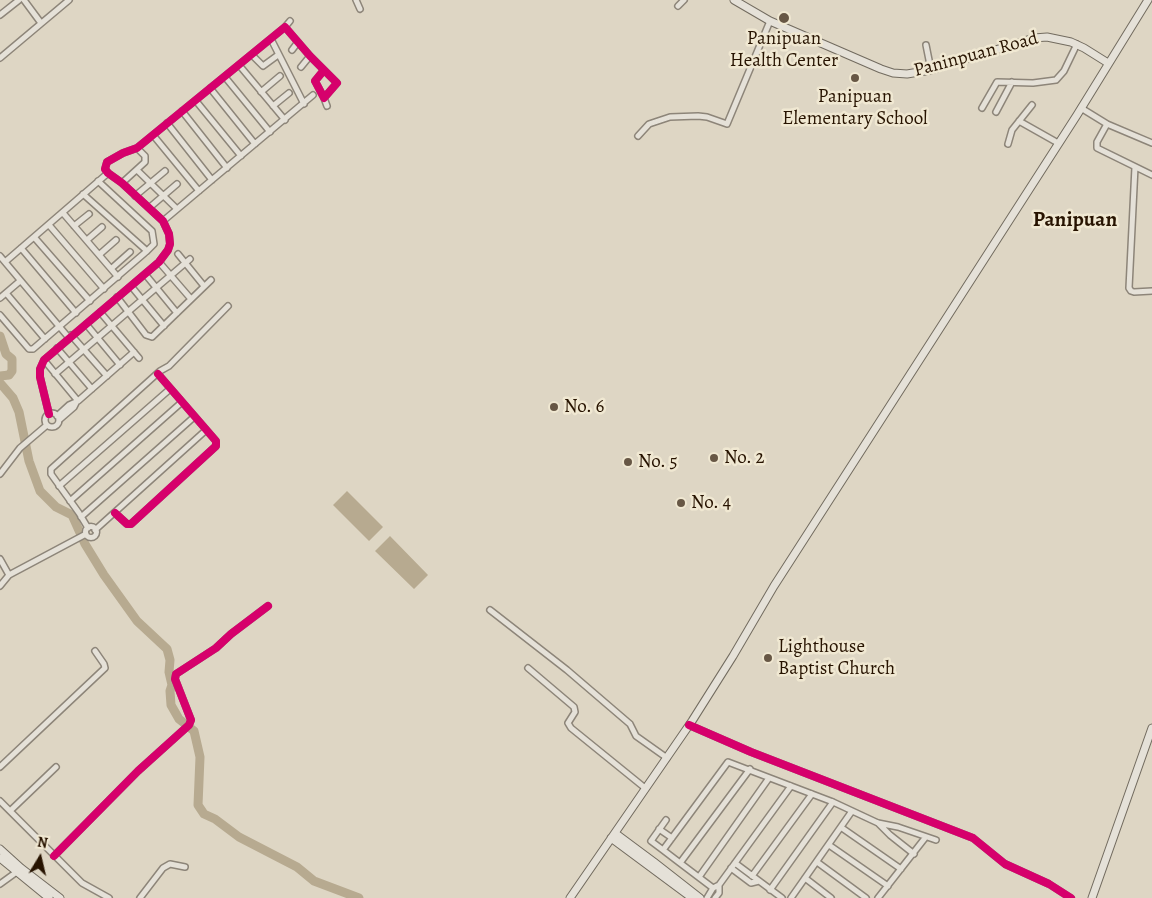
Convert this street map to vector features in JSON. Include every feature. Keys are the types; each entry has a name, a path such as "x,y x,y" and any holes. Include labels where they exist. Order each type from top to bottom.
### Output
{"main road":[{"name":"Paninpuan Road","path":"734,0 770,22 881,69 907,74 931,70 1039,38 1057,38 1077,44 1108,63"},
{"path":"570,898 689,725 788,564 1148,0"},
{"path":"1092,898 1152,728"},
{"path":"613,836 700,898"},
{"path":"627,846 692,898"},
{"path":"0,849 49,898"},
{"path":"0,858 60,898"}],"street":[{"path":"0,15 19,0"},
{"path":"24,0 41,23"},
{"path":"0,58 69,0"},
{"path":"678,6 684,0"},
{"path":"357,1 360,9"},
{"path":"49,414 40,377 40,369 44,360 159,262 170,244 169,234 163,221 122,183 108,173 105,169 107,162 123,152 137,148 271,39 290,21"},
{"path":"638,136 649,124 670,117 698,116 727,124 770,22"},
{"path":"284,27 337,83"},
{"path":"271,39 304,104"},
{"path":"292,50 298,42"},
{"path":"982,108 994,83 1033,83 1056,80 1064,71 1077,44"},
{"path":"926,45 931,70"},
{"path":"252,54 263,66 278,55"},
{"path":"301,67 310,56"},
{"path":"239,65 285,120"},
{"path":"324,70 315,81 327,106"},
{"path":"261,92 280,76"},
{"path":"225,77 270,132"},
{"path":"324,98 342,78"},
{"path":"996,112 1012,82"},
{"path":"210,88 255,144"},
{"path":"273,106 289,93"},
{"path":"163,221 314,95"},
{"path":"196,101 241,156"},
{"path":"1008,144 1010,133 1032,105"},
{"path":"1080,108 1108,124 1152,143"},
{"path":"182,111 228,168"},
{"path":"1019,121 1058,143"},
{"path":"167,123 212,180"},
{"path":"1108,124 1097,142 1097,148 1152,175"},
{"path":"152,135 199,191"},
{"path":"122,183 145,162 145,156 137,148"},
{"path":"1135,167 1129,288 1134,292 1152,291"},
{"path":"136,170 177,209"},
{"path":"135,196 165,171"},
{"path":"5,262 108,173"},
{"path":"0,315 29,349 33,348 104,289 154,244 152,231 98,181"},
{"path":"149,208 177,184"},
{"path":"83,194 147,251"},
{"path":"63,213 118,276"},
{"path":"74,226 89,214"},
{"path":"49,225 104,289"},
{"path":"87,240 102,227"},
{"path":"34,237 90,301"},
{"path":"100,254 116,240"},
{"path":"21,248 76,313"},
{"path":"112,268 130,252"},
{"path":"178,254 204,286"},
{"path":"0,256 59,326 107,376"},
{"path":"55,374 190,259"},
{"path":"159,262 191,299"},
{"path":"145,274 178,313"},
{"path":"0,298 20,280"},
{"path":"116,298 149,337 152,337 211,280"},
{"path":"131,286 164,326"},
{"path":"6,293 45,339"},
{"path":"88,528 51,474 52,467 169,366 228,306"},
{"path":"100,312 139,358"},
{"path":"86,324 120,365"},
{"path":"57,348 92,389"},
{"path":"47,425 53,427 57,424 58,418 74,407 77,402 134,352"},
{"path":"44,360 77,402"},
{"path":"115,512 126,524 131,524 215,449 216,441 205,431 158,374"},
{"path":"59,486 170,389"},
{"path":"70,501 182,402"},
{"path":"47,425 45,419 49,414 54,413 58,418"},
{"path":"81,517 194,417"},
{"path":"0,474 20,448 47,425"},
{"path":"85,535 92,537 96,530 115,512 205,431"},
{"path":"88,528 93,527 96,530"},
{"path":"0,586 9,575 85,535 88,528"},
{"path":"0,559 9,575"},
{"path":"54,856 191,720 174,676 216,648 268,606"},
{"path":"490,610 567,670 630,724 636,736 667,758"},
{"path":"0,768 105,668 95,651"},
{"path":"528,668 574,707 575,712 568,723 570,728 646,788"},
{"path":"689,725 751,752 973,838 1005,864 1049,884 1072,898"},
{"path":"663,850 726,763 730,762 833,802 878,823 898,827 936,840"},
{"path":"10,812 56,767"},
{"path":"680,863 750,770"},
{"path":"698,877 769,778"},
{"path":"707,898 713,888 719,885 791,786"},
{"path":"752,876 812,794"},
{"path":"0,801 82,883 100,896 109,898"},
{"path":"770,890 833,802"},
{"path":"793,897 852,811"},
{"path":"666,820 651,841 713,888"},
{"path":"878,823 914,854"},
{"path":"842,828 901,868"},
{"path":"659,829 672,838"},
{"path":"878,898 926,838"},
{"path":"829,846 888,886"},
{"path":"817,862 866,898"},
{"path":"735,863 782,898"},
{"path":"140,898 163,868 170,864 185,868"},
{"path":"731,868 751,883 759,881"},
{"path":"0,884 19,870"},
{"path":"805,878 831,898"},
{"path":"715,898 719,893 719,885"}],"shaded area":[{"path":"347,491 383,527 369,541 333,505"},
{"path":"390,536 428,575 414,589 375,551"}],"waterway":[{"path":"0,336 6,354 12,359 12,371 9,375 0,376"},
{"path":"0,383 13,398 19,412 29,461 40,491 56,507 72,515 85,544 104,575 137,621 167,649 172,685 170,691 171,705 179,719 194,731 200,757 198,805 204,814 215,819 239,837 297,867 314,881 359,898"}],"cycle path":[{"path":"49,414 40,377 40,369 44,360 159,262 170,244 169,234 163,221 122,183 108,173 105,169 107,162 137,148 285,27 337,83 324,98 315,81 324,70"},
{"path":"115,513 127,524 131,524 216,446 216,441 158,374"},
{"path":"54,856 138,771 189,725 191,720 175,679 176,674 216,648 268,606"},
{"path":"689,725 751,752 973,838 1005,864 1049,884 1071,898"}],"place":[{"name":"Panipuan Health Center","path":"784,18"},
{"name":"Panipuan Elementary School","path":"855,78"},
{"name":"No. 6","path":"554,407"},
{"name":"No. 2","path":"714,458"},
{"name":"No. 5","path":"628,462"},
{"name":"No. 4","path":"681,503"},
{"name":"Lighthouse Baptist Church","path":"768,658"}],"district":[{"name":"Panipuan","path":"1075,221"}]}
